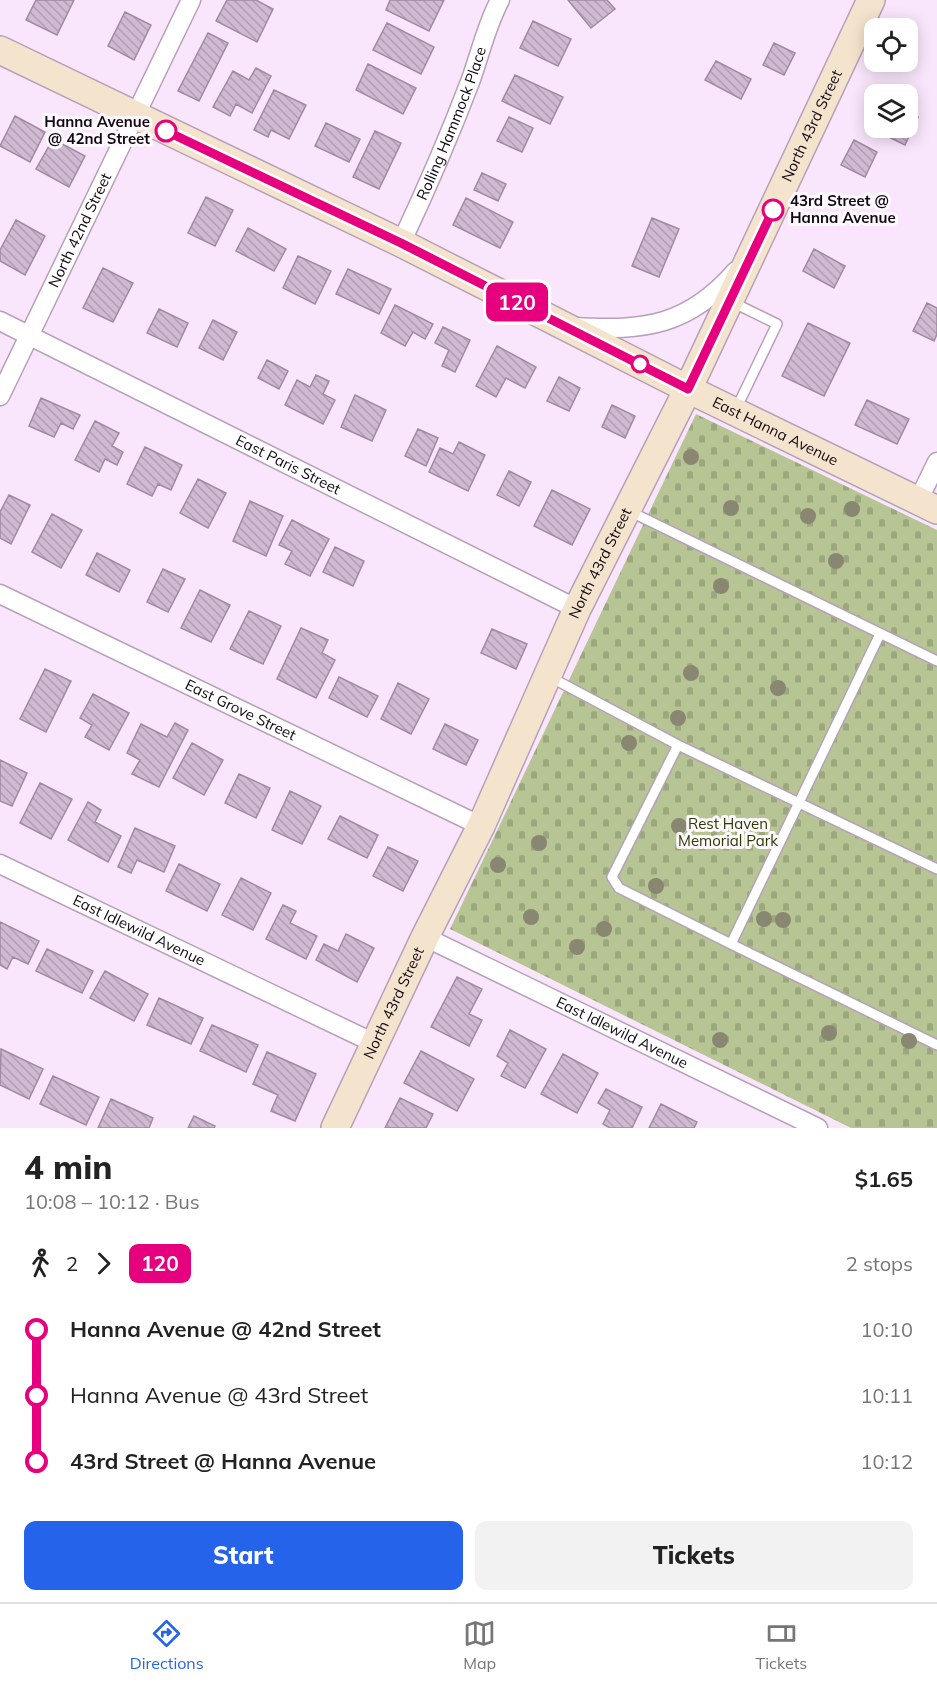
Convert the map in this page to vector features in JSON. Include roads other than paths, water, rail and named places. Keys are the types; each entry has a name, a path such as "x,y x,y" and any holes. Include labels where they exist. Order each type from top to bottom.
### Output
{"street":[{"name":"North 42nd Street","path":"0,396 190,0"},
{"name":"Rolling Hammock Place","path":"401,243 446,145 490,19 500,0"},
{"name":"North 43rd Street","path":"335,1128 424,937 481,826 577,609 688,389 871,0"},
{"name":"East Hanna Avenue","path":"0,50 401,243 688,389 928,506"},
{"path":"566,327 614,330 654,324 686,314 720,289 753,251"},
{"name":"East Paris Street","path":"0,321 577,609"},
{"path":"928,506 937,462"},
{"name":"East Grove Street","path":"0,594 481,826"},
{"name":"East Idlewild Avenue","path":"0,864 376,1044"},
{"name":"East Idlewild Avenue","path":"424,937 818,1128"}],"lane":[{"path":"730,301 777,324 734,411"},
{"path":"627,510 937,661"},
{"path":"730,944 880,634"},
{"path":"548,675 678,745 937,869"},
{"path":"678,745 612,877 619,888 937,1045"}],"place":[{"name":"Hanna Avenue @ 42nd Street","path":"166,131"},
{"name":"43rd Street @ Hanna Avenue","path":"773,210"}],"park label":[{"name":"Rest Haven Memorial Park","path":"728,832"}]}
